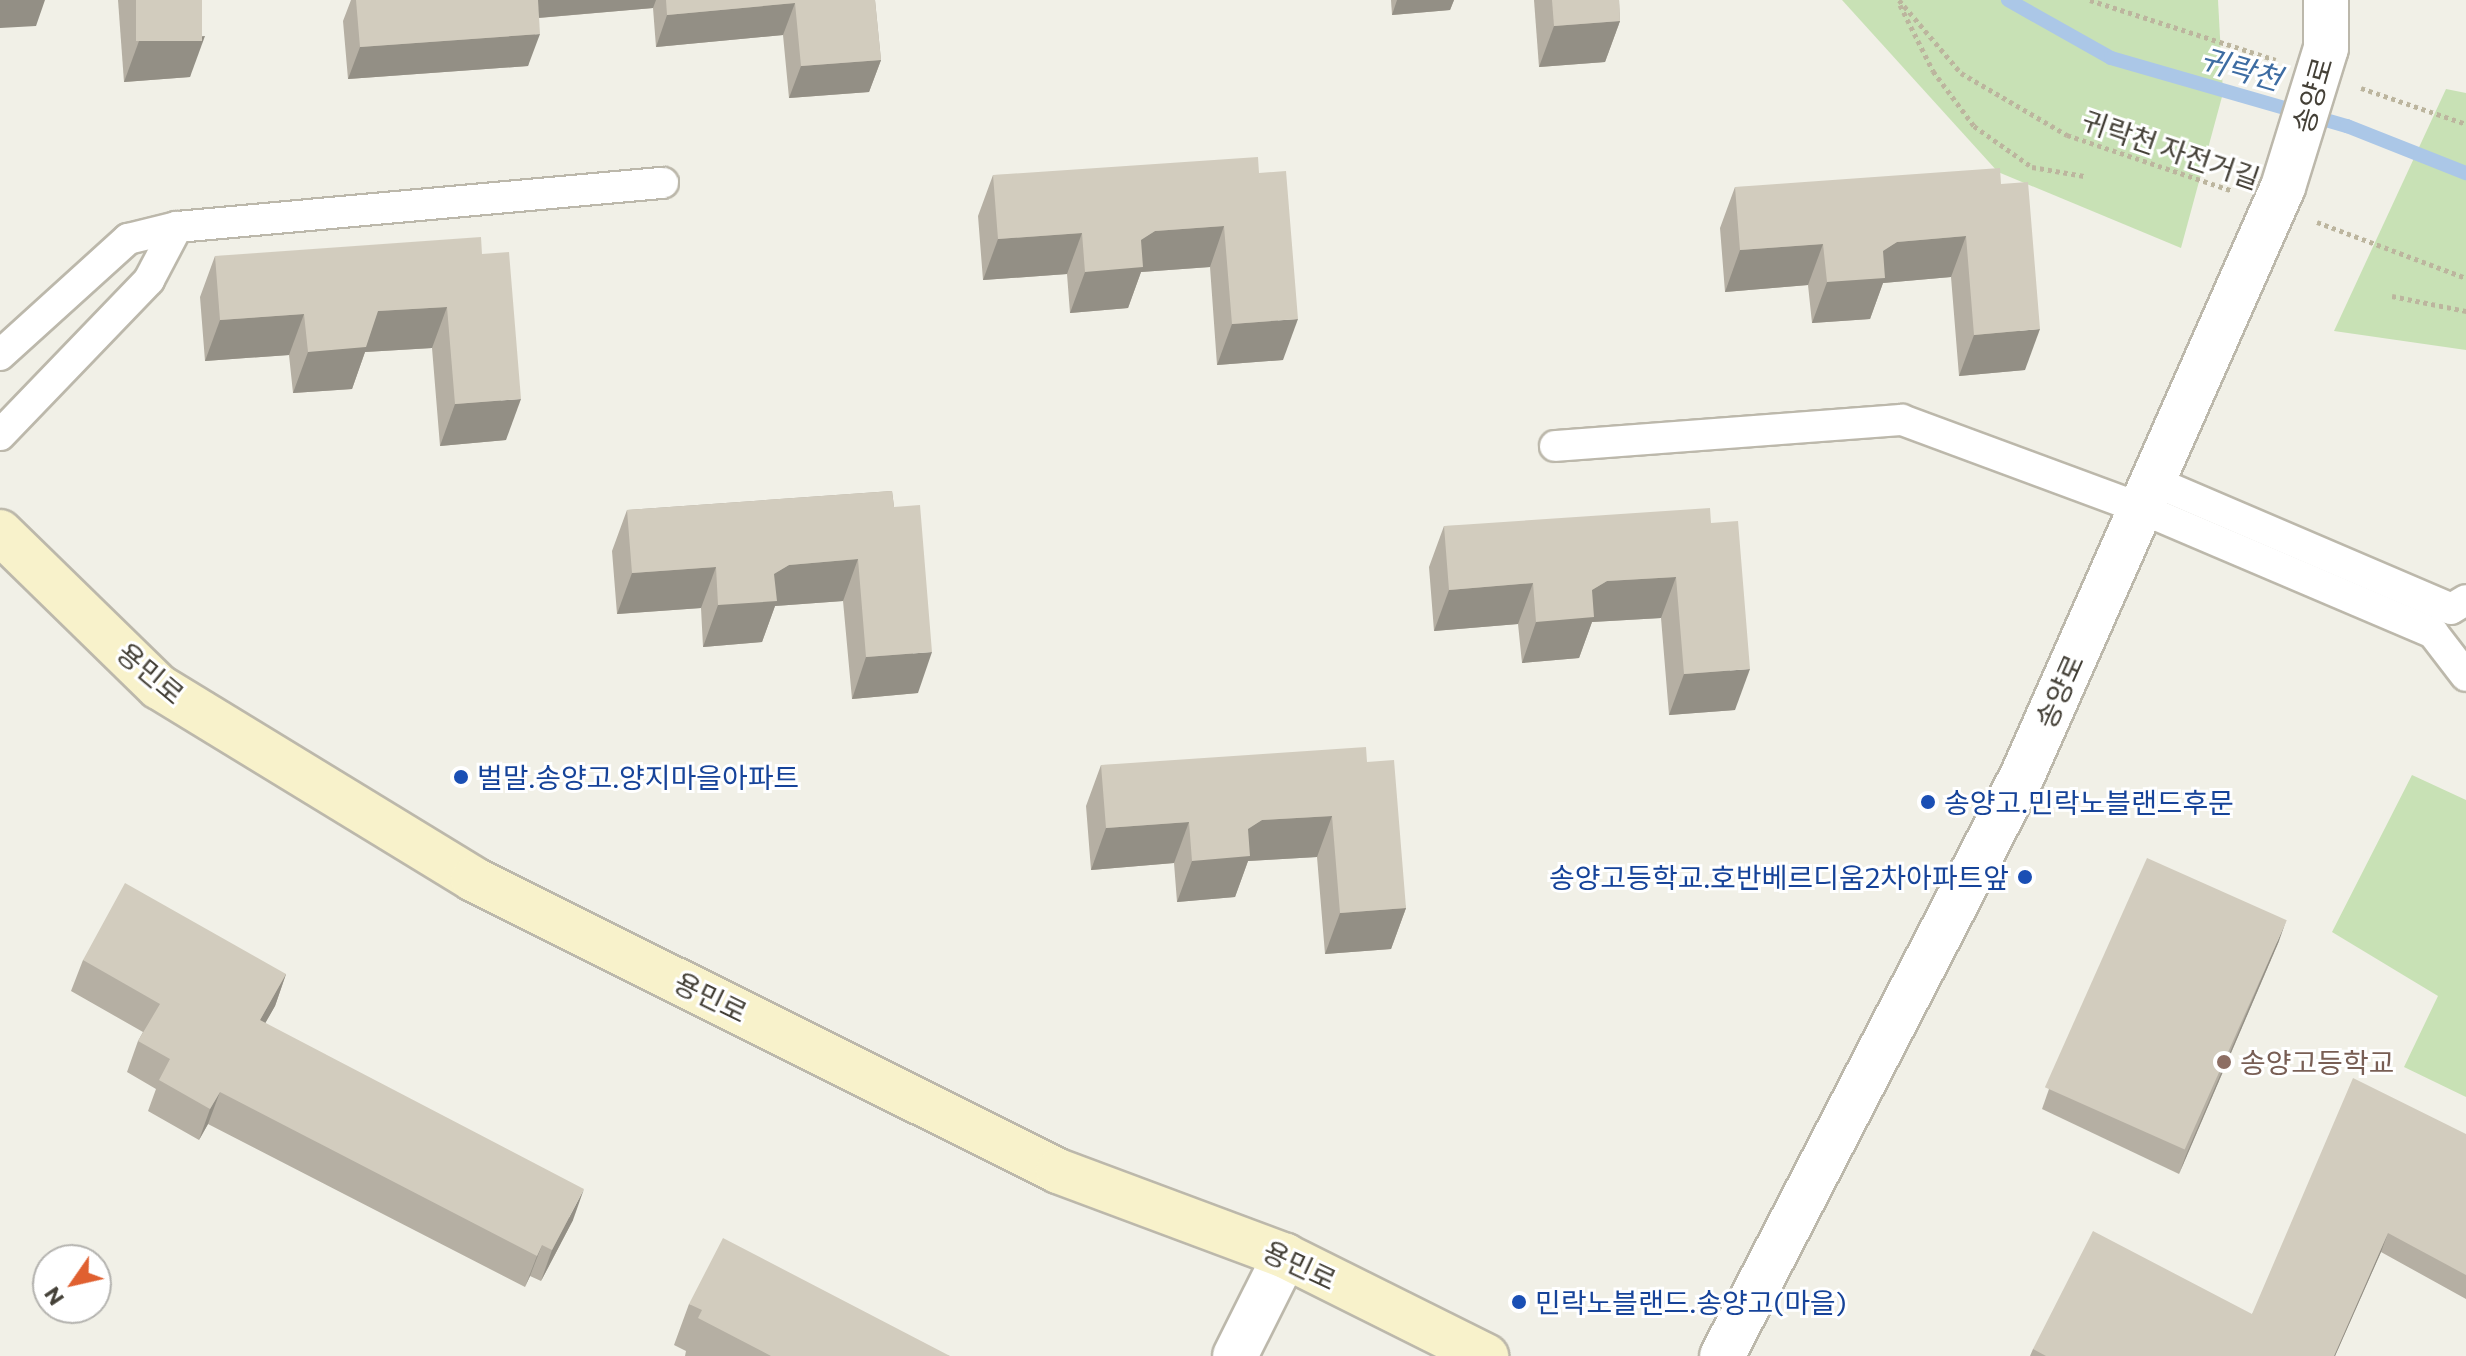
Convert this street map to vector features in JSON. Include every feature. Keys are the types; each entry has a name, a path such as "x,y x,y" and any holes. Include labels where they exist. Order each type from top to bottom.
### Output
{"street":[{"name":"송양로","path":"1722,1356 2023,774 2279,196 2318,80 2326,0"},
{"name":"용민로","path":"0,532 159,687 473,879 1058,1171 1285,1256 1486,1356"},
{"path":"1235,1356 1285,1256"}],"lane":[{"path":"0,355 128,239 177,227 663,183"},
{"path":"0,435 149,280 177,227"},
{"path":"1555,446 1902,420 2147,494 2451,609 2466,600"},
{"path":"2147,494 2433,633 2466,676"}],"path":[{"name":"귀락천 자전거길","path":"1898,0 1933,71 1974,126 2032,167 2084,176"},
{"name":"귀락천 자전거길","path":"1898,0 1961,73 2067,135 2279,196 2466,278"},
{"path":"2090,0 2318,80 2466,124"},
{"path":"2392,296 2466,311"}],"green space":[{"path":"1842,0 2218,0 2223,93 2181,248 1998,172"},
{"path":"2446,89 2466,93 2466,350 2334,331"},
{"path":"2412,775 2466,800 2466,1097 2404,1067 2438,996 2332,932"}],"building":[{"path":"136,0 202,0 202,41 136,41"},
{"path":"356,0 538,0 540,34 360,47"},
{"path":"666,0 875,0 881,60 801,66 795,3 667,15"},
{"path":"1552,0 1619,0 1620,21 1554,26"},
{"path":"1258,157 1259,173 1286,171 1298,319 1232,324 1224,226 1155,231 1141,240 1143,267 1085,272 1082,233 998,239 993,175"},
{"path":"2000,168 2001,184 2028,182 2040,329 1974,335 1966,236 1897,242 1883,251 1885,278 1827,282 1823,244 1740,250 1735,187"},
{"path":"481,237 482,254 509,252 521,399 455,404 447,307 378,311 366,347 308,352 304,314 220,320 215,256"},
{"path":"892,491 894,507 920,505 932,652 866,657 858,559 789,565 774,574 777,601 718,605 716,567 632,573 627,510"},
{"path":"1710,508 1711,523 1738,521 1750,669 1684,674 1676,577 1607,581 1592,590 1594,617 1536,622 1533,583 1449,590 1444,526"},
{"path":"1366,747 1367,762 1394,760 1406,908 1340,913 1332,816 1262,820 1248,829 1250,856 1192,861 1189,822 1106,828 1101,765"},
{"path":"2147,858 2287,920 2185,1150 2045,1087"},
{"path":"125,883 286,974 260,1020 584,1189 552,1250 542,1245 537,1256 220,1092 210,1109 159,1080 170,1059 138,1041 160,1004 83,960"},
{"path":"2353,1078 2466,1134 2466,1275 2388,1233 2334,1356 2046,1356 2033,1349 2093,1231 2252,1314"},
{"path":"723,1238 950,1356 771,1356 698,1318 702,1310 689,1304"}],"waterway":[{"name":"귀락천","path":"2008,0 2111,58 2347,126 2466,173"}],"place":[{"name":"벌말.송양고.양지마을아파트","path":"461,777"},
{"name":"송양고.민락노블랜드후문","path":"1928,802"},
{"name":"송양고등학교.호반베르디움2차아파트앞","path":"2025,877"},
{"name":"송양고등학교","path":"2224,1062"},
{"name":"민락노블랜드.송양고(마을)","path":"1519,1302"}]}
